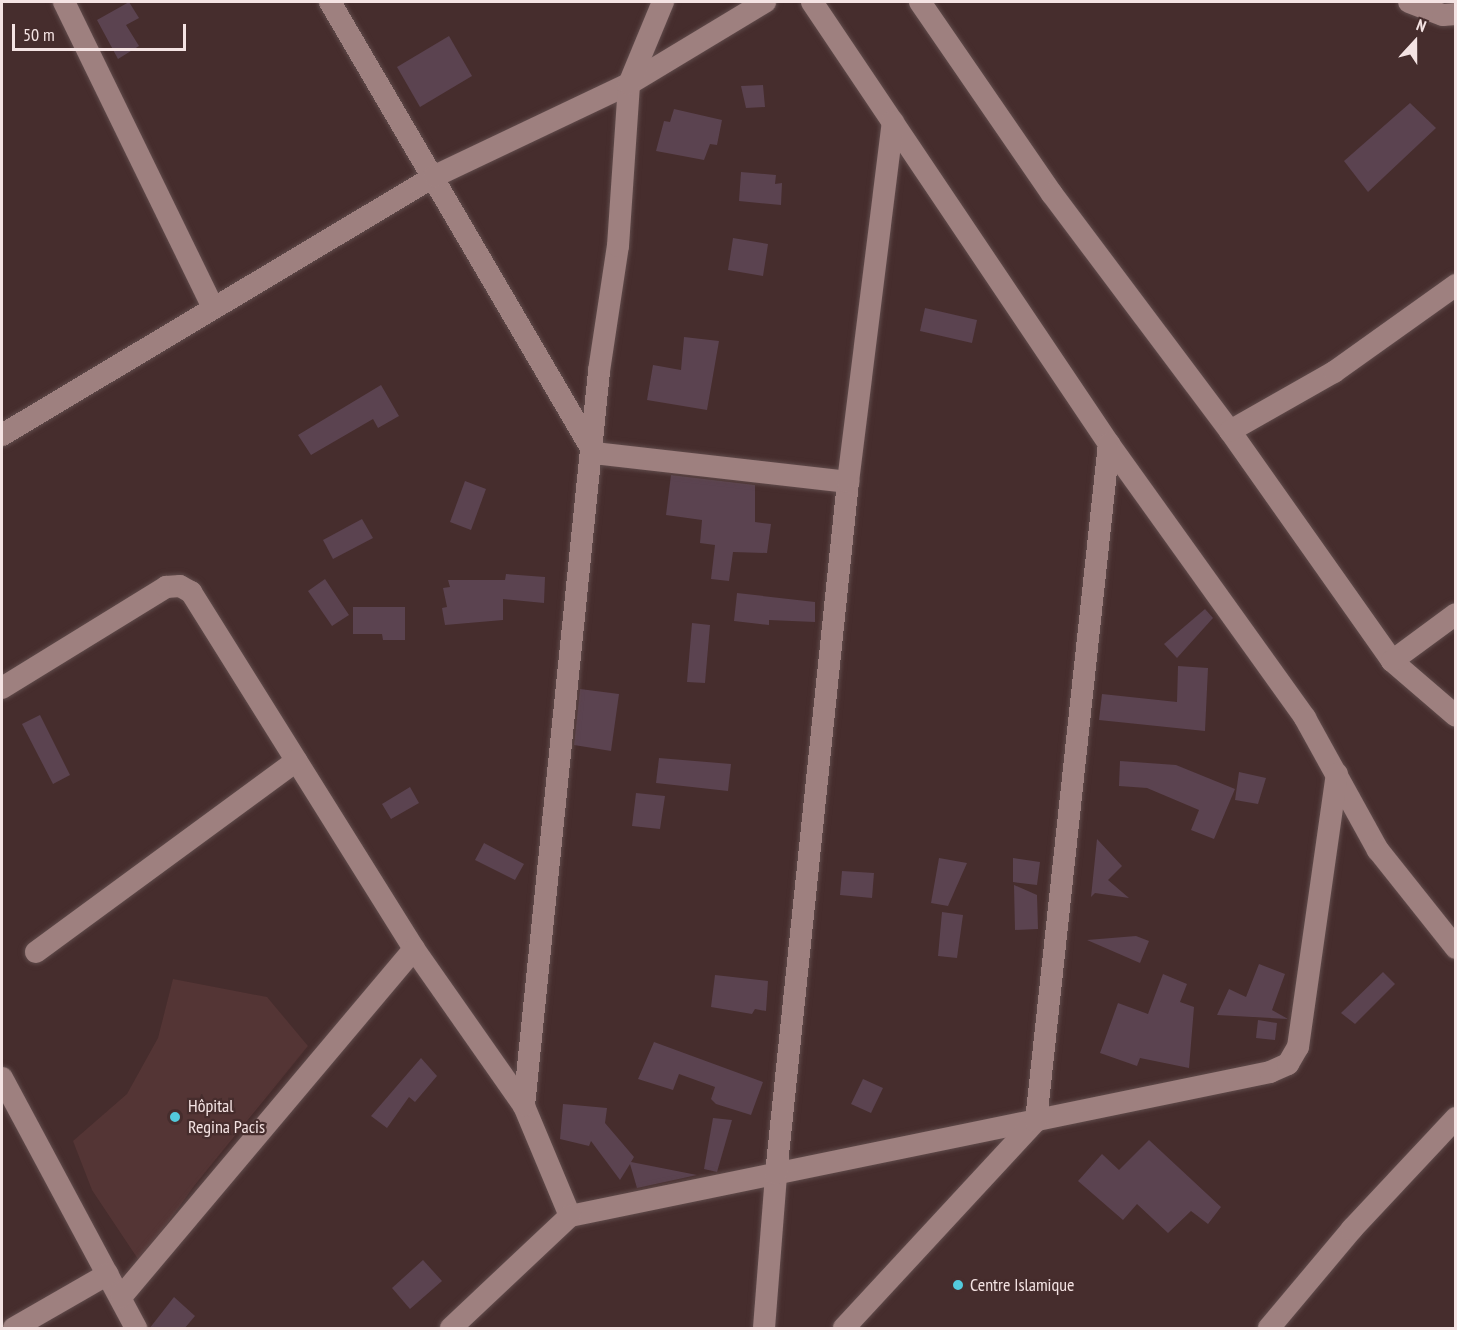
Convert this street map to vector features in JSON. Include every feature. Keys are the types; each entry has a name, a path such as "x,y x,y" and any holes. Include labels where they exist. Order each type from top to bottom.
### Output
{"street":[{"path":"64,2 213,307"},
{"path":"330,2 435,176 594,453"},
{"path":"524,1106 594,453 599,370 618,246 629,84 663,2"},
{"path":"3,430 435,176 629,84 765,2"},
{"path":"813,2 1109,444 1305,718 1378,850 1455,948"},
{"path":"920,2 1144,321 1230,431 1392,661 1455,716"},
{"path":"1409,2 1443,15 1455,14"},
{"path":"764,1329 776,1174 848,482 893,122"},
{"path":"1230,431 1334,372 1455,285"},
{"path":"844,1329 1036,1121 1109,444"},
{"path":"594,453 848,482"},
{"path":"2,688 166,586 180,586 191,592 414,949 524,1106 570,1216"},
{"path":"1392,661 1455,614"},
{"path":"36,952 296,761"},
{"path":"451,1329 570,1216 1270,1072 1288,1064 1298,1047 1338,774"},
{"path":"121,1297 414,949"},
{"path":"2,1078 121,1297 136,1329"},
{"path":"1269,1329 1352,1229 1455,1118"},
{"path":"14,1329 108,1274"}],"shaded area":[{"name":"Hôpital Regina Pacis","path":"173,979 267,997 308,1046 194,1186 140,1262 92,1190 73,1141 127,1094 158,1038"}],"building":[{"path":"129,2 139,18 126,25 139,46 118,59 97,20"},
{"path":"449,36 472,76 420,107 397,67"},
{"path":"763,85 765,107 746,108 741,86"},
{"path":"1410,103 1436,128 1368,192 1344,161"},
{"path":"674,109 722,120 717,145 710,144 704,160 656,151 664,121 670,122"},
{"path":"741,172 776,175 775,184 782,183 781,205 739,201"},
{"path":"733,238 768,244 763,276 728,270"},
{"path":"925,308 977,320 972,343 920,331"},
{"path":"684,337 719,341 707,410 647,400 653,365 681,370"},
{"path":"381,385 399,416 378,428 373,419 311,455 298,435"},
{"path":"671,475 755,485 755,522 771,524 767,553 733,552 729,581 711,579 715,545 700,543 702,520 666,515"},
{"path":"465,481 486,489 471,530 450,522"},
{"path":"362,519 373,538 333,559 323,540"},
{"path":"506,574 545,577 544,603 503,599 503,620 445,625 442,608 447,607 443,588 450,587 448,580 505,580"},
{"path":"325,579 349,615 332,626 308,591"},
{"path":"737,593 815,602 815,622 769,620 769,625 734,621"},
{"path":"353,607 405,607 405,640 383,640 382,634 353,634"},
{"path":"1205,609 1213,618 1177,658 1164,644"},
{"path":"692,623 710,625 705,683 687,682"},
{"path":"1178,666 1208,668 1205,731 1099,720 1102,694 1177,702"},
{"path":"580,689 619,694 611,751 574,745"},
{"path":"40,715 70,775 53,784 22,724"},
{"path":"659,758 731,764 728,791 656,783"},
{"path":"1120,761 1176,765 1235,789 1214,839 1191,830 1199,810 1147,788 1119,786"},
{"path":"1239,772 1266,778 1258,804 1235,800"},
{"path":"410,787 419,803 391,819 382,804"},
{"path":"636,793 665,796 660,829 632,826"},
{"path":"1097,839 1122,866 1108,880 1129,898 1095,893 1091,897"},
{"path":"484,843 524,864 515,880 475,860"},
{"path":"939,858 967,863 948,906 931,903"},
{"path":"1013,858 1040,862 1037,885 1013,882"},
{"path":"842,871 874,873 872,898 840,895"},
{"path":"1014,885 1037,895 1038,929 1015,930"},
{"path":"942,912 963,915 957,958 938,956"},
{"path":"1136,936 1149,941 1140,963 1087,940"},
{"path":"1259,964 1285,974 1272,1010 1288,1019 1217,1015 1229,989 1246,997"},
{"path":"1383,972 1395,984 1355,1024 1341,1013"},
{"path":"1163,974 1187,984 1180,1002 1194,1007 1189,1068 1140,1058 1137,1066 1100,1053 1118,1003 1148,1014"},
{"path":"715,975 768,981 766,1011 755,1009 752,1014 711,1007"},
{"path":"1258,1020 1277,1023 1275,1040 1256,1038"},
{"path":"654,1042 763,1082 751,1115 716,1104 711,1099 715,1087 679,1074 673,1090 638,1079"},
{"path":"421,1058 437,1076 415,1102 409,1097 387,1128 371,1116"},
{"path":"863,1079 883,1088 871,1113 851,1104"},
{"path":"563,1104 607,1108 605,1123 634,1157 631,1162 697,1175 637,1188 630,1164 620,1180 591,1141 589,1146 560,1139"},
{"path":"713,1118 732,1120 717,1172 704,1169"},
{"path":"1149,1140 1221,1207 1208,1224 1191,1211 1168,1233 1137,1204 1123,1220 1078,1181 1102,1154 1119,1170"},
{"path":"423,1260 442,1281 410,1309 392,1288"},
{"path":"174,1297 195,1316 184,1329 149,1329"}],"place":[{"name":"Hôpital Regina Pacis","path":"175,1117"},
{"name":"Centre Islamique","path":"958,1285"}]}
